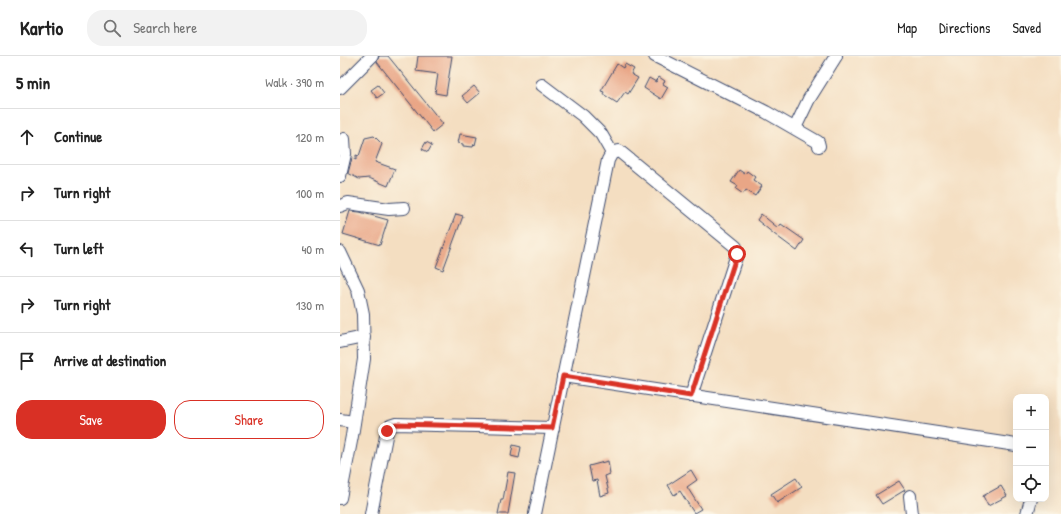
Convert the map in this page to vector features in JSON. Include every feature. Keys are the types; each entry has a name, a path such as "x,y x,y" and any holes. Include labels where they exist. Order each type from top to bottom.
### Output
{"street":[{"path":"340,88 372,56"},
{"path":"655,56 795,128 818,142 819,146"},
{"path":"795,128 809,99 836,56"},
{"path":"542,85 583,116 601,134 612,153"},
{"path":"340,176 345,154 344,139"},
{"path":"535,514 608,160 612,153 619,151 736,247 737,254 691,396"},
{"path":"340,206 348,203 388,209 404,208"},
{"path":"340,252 358,290 364,314 364,359 354,422 342,474 340,498"},
{"path":"340,342 364,337"},
{"path":"563,376 1013,445"},
{"path":"340,420 354,422"},
{"path":"371,514 387,431 390,426 396,424 552,428"},
{"path":"910,496 912,514"},
{"path":"1027,514 1030,502"}],"building":[{"path":"379,56 388,56 443,124 433,132 377,62"},
{"path":"418,56 452,56 446,95 435,93 438,74 416,71"},
{"path":"617,64 623,68 625,64 634,69 631,74 638,78 628,94 625,92 617,103 601,91"},
{"path":"659,77 665,81 663,84 668,87 661,99 644,88 649,78 656,82"},
{"path":"378,85 384,93 377,98 371,90"},
{"path":"474,86 480,93 468,103 462,96"},
{"path":"460,134 477,137 475,145 474,144 473,147 463,146 463,144 458,143"},
{"path":"374,136 382,144 375,162 395,169 388,186 369,178 359,179 348,173 352,158 356,160 356,155 359,156 365,138"},
{"path":"426,142 432,145 428,152 422,149"},
{"path":"739,170 745,174 747,171 755,177 753,180 762,186 755,196 746,190 743,194 736,189 738,186 731,182"},
{"path":"350,211 360,212 388,220 380,245 343,234"},
{"path":"456,214 463,216 443,270 436,267"},
{"path":"761,214 778,228 781,224 804,240 797,251 757,220"},
{"path":"513,445 521,447 519,458 511,456"},
{"path":"608,461 610,474 605,476 609,493 600,496 597,480 592,481 589,466"},
{"path":"691,470 697,480 687,487 701,509 694,513 680,491 674,495 668,485"},
{"path":"508,472 515,473 508,514 498,514 501,500 503,500"},
{"path":"796,478 802,487 777,503 771,494"},
{"path":"899,481 905,490 882,504 876,495"},
{"path":"1001,486 1007,496 988,506 983,496"}],"route":[{"path":"387,431 390,426 396,424 552,428 563,376 691,396 737,254"}]}
